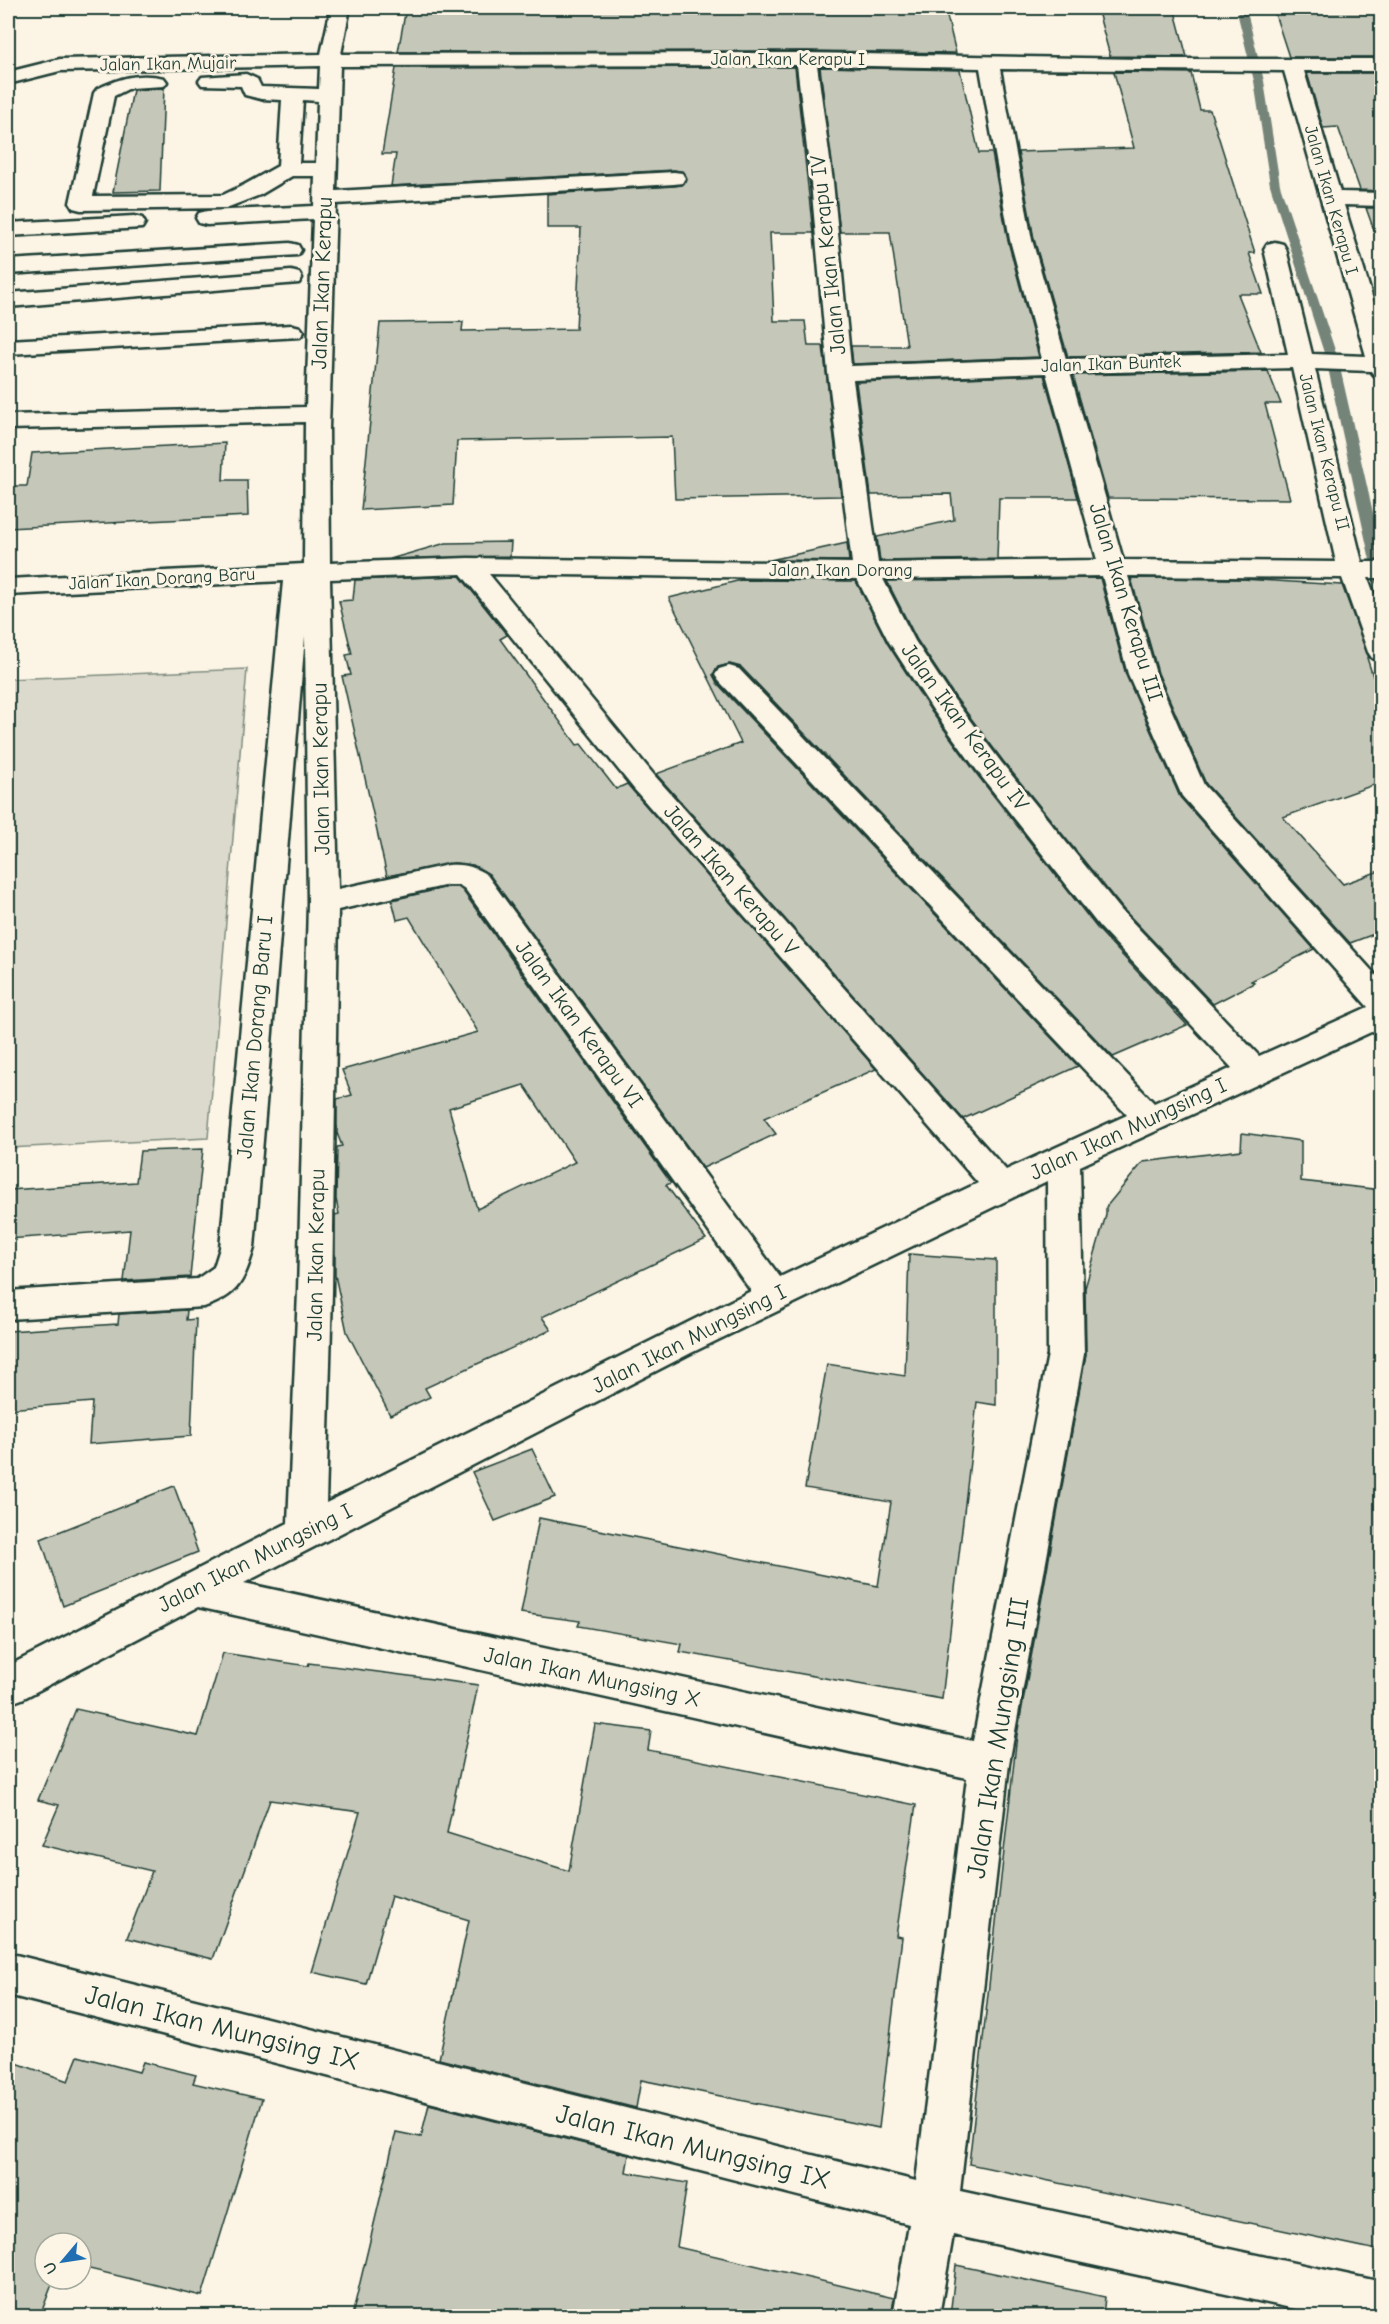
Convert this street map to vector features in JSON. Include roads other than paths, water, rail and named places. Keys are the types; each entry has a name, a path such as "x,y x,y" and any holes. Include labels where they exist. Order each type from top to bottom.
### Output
{"street":[{"name":"Jalan Ikan Kerapu","path":"306,1532 315,1292 323,903 307,571 317,414 330,60 340,8"},
{"name":"Jalan Ikan Kerapu I","path":"330,60 806,59 1382,65"},
{"name":"Jalan Ikan Kerapu IV","path":"806,59 822,182 840,373 866,571 902,642 943,704 991,769 1110,918 1254,1071"},
{"name":"Jalan Ikan Mujair","path":"8,78 60,66 330,60"},
{"name":"Jalan Ikan Kerapu III","path":"989,62 1021,240 1058,366 1142,674 1192,789 1382,1003"},
{"name":"Jalan Ikan Kerapu I","path":"1289,64 1330,198 1377,366"},
{"path":"326,170 288,169 244,194 226,201 81,203 104,93 107,90 127,82 246,80 252,91 261,93 329,94"},
{"path":"288,169 293,95"},
{"path":"8,257 10,230 206,218 325,205 674,178"},
{"path":"1330,198 1382,200"},
{"path":"199,310 206,218"},
{"name":"Jalan Ikan Kerapu II","path":"1275,249 1312,362 1366,569 1382,652"},
{"path":"8,267 290,250"},
{"path":"8,347 199,310 291,278"},
{"path":"8,300 199,310 292,332"},
{"name":"Jalan Ikan Buntek","path":"840,373 1058,366 1312,362 1377,366"},
{"path":"8,422 317,414"},
{"name":"Jalan Ikan Dorang","path":"307,571 468,566 866,571 1114,568 1366,569"},
{"name":"Jalan Ikan Kerapu V","path":"468,566 644,782 1002,1188"},
{"name":"Jalan Ikan Dorang Baru","path":"8,587 307,571"},
{"name":"Jalan Ikan Dorang Baru I","path":"8,1305 204,1293 229,1275 238,1236 307,571"},
{"path":"729,675 1150,1119"},
{"name":"Jalan Ikan Kerapu VI","path":"323,903 448,875 464,874 476,882 774,1296"},
{"name":"Jalan Ikan Mungsing I","path":"8,1686 306,1532 774,1296 1063,1159 1382,1014"},
{"name":"Jalan Ikan Mungsing III","path":"916,2316 935,2208 989,1764 1066,1354 1063,1159"},
{"name":"Jalan Ikan Mungsing X","path":"195,1589 989,1764"},
{"name":"Jalan Ikan Mungsing IX","path":"8,1974 935,2208 1382,2305"}],"waterway":[{"path":"1241,8 1259,81 1275,185 1332,359 1382,583"}]}
